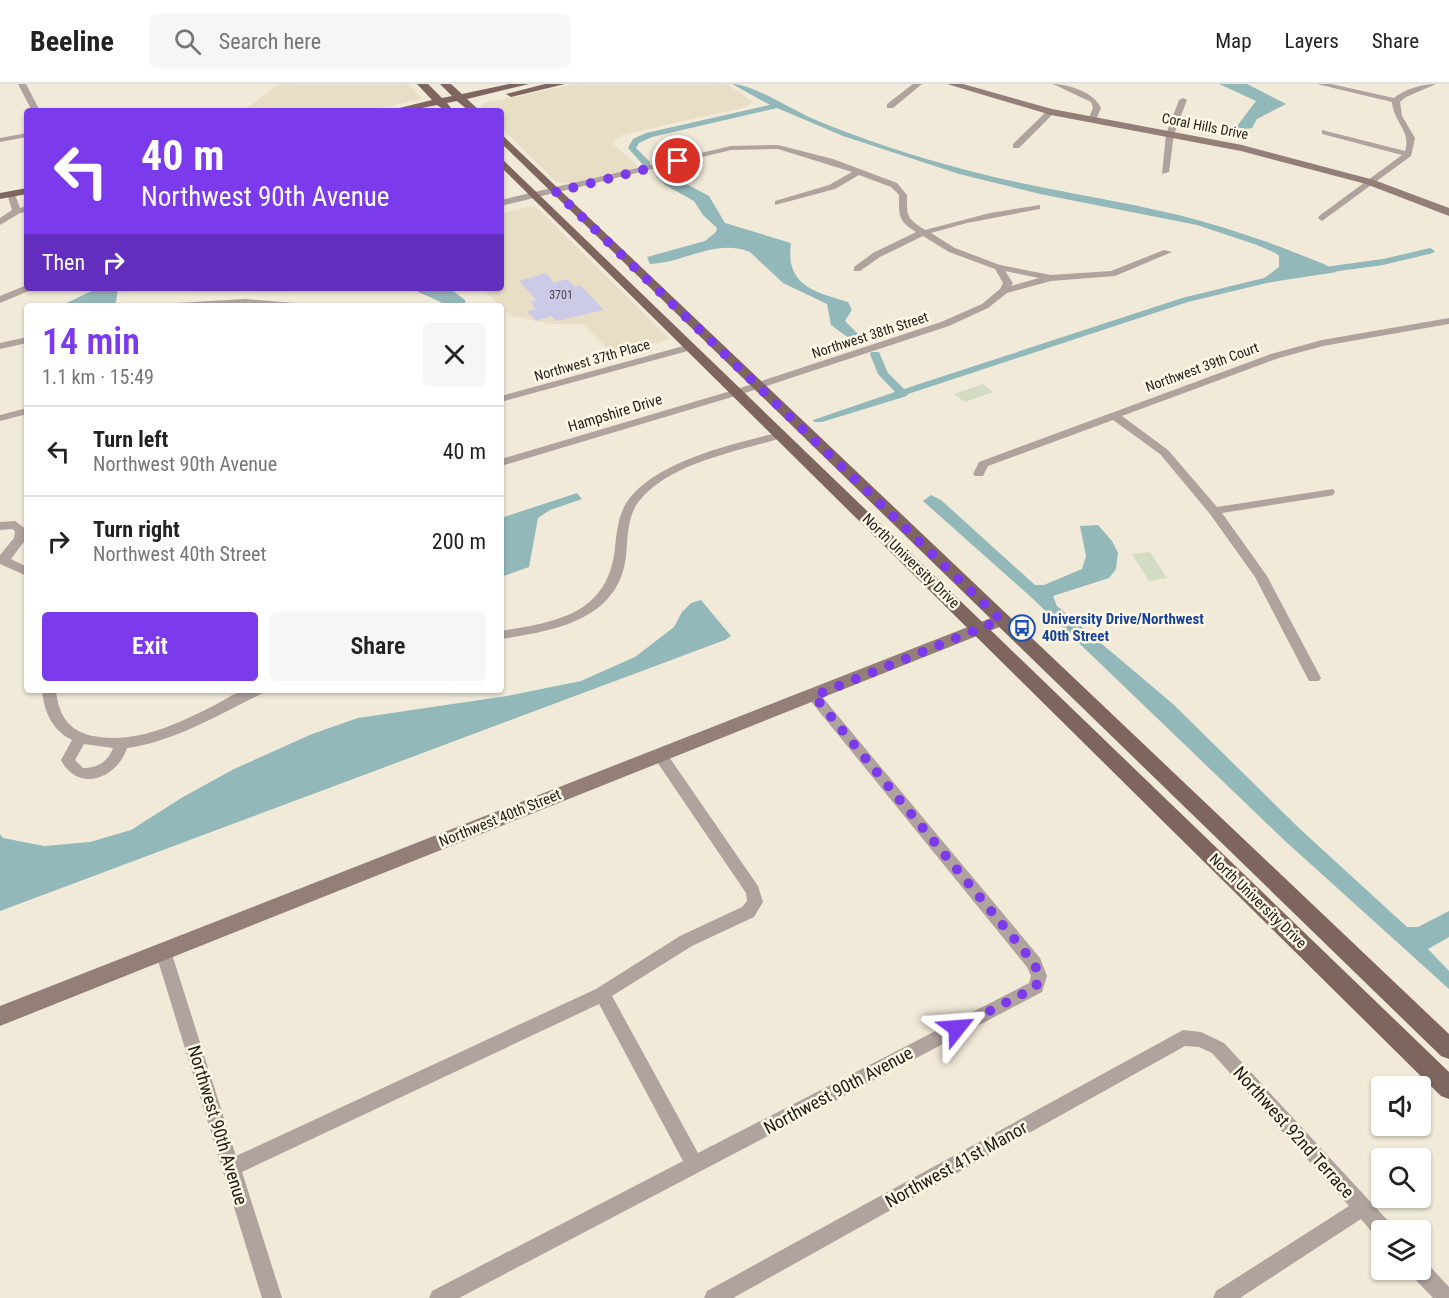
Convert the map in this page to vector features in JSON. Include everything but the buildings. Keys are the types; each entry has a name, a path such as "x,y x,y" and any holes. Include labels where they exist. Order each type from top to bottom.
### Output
{"main road":[{"path":"422,84 445,107 560,84"},
{"path":"445,84 467,104"},
{"path":"467,104 524,84"},
{"name":"North University Drive","path":"504,140 1449,1049"},
{"name":"North University Drive","path":"504,164 1449,1088"},
{"path":"3,196 24,193"},
{"path":"605,264 626,258"},
{"path":"615,274 637,268"}],"street":[{"path":"22,84 34,108"},
{"path":"890,106 918,84"},
{"name":"Coral Hills Drive","path":"952,84 1051,112 1242,148 1370,182 1449,212"},
{"path":"1058,84 1094,100 1097,108 1092,120"},
{"path":"1321,84 1396,101"},
{"path":"1396,101 1403,95 1432,84"},
{"path":"1165,172 1170,134 1183,100"},
{"path":"1322,218 1408,154 1412,145 1412,137 1398,118 1396,101"},
{"path":"1016,146 1051,112"},
{"path":"1325,132 1408,154"},
{"path":"0,140 24,136"},
{"name":"Northwest 38th Street","path":"504,206 731,148 755,146 799,150 894,185 903,195 903,216 909,224 952,250 998,267 1051,278"},
{"path":"778,203 832,187 858,172"},
{"path":"0,222 22,210 3,196"},
{"path":"857,269 875,254 923,234 995,215 1037,207"},
{"name":"Northwest 38th Street","path":"738,392 945,324 975,311 1004,291 1051,278 1112,274 1167,252"},
{"path":"998,267 1008,283 1004,291"},
{"path":"0,300 24,290"},
{"path":"228,303 258,303"},
{"name":"Northwest 39th Court","path":"979,474 983,464 1275,356 1322,343 1449,321"},
{"path":"0,346 24,341"},
{"name":"Northwest 37th Place","path":"504,398 691,347"},
{"name":"Hampshire Drive","path":"504,462 738,392"},
{"path":"0,418 24,412"},
{"path":"1114,415 1164,452 1214,511 1261,576 1314,678"},
{"path":"504,634 563,622 602,598 618,569 621,534 626,516 637,496 648,486 688,465 781,435"},
{"path":"1214,511 1329,492"},
{"path":"0,526 15,525 21,530 20,539 2,559 24,570"},
{"name":"Northwest 40th Street","path":"0,1016 814,696 1001,620"},
{"path":"50,693 52,715 65,729 80,739 121,744 141,741 175,730 252,693"},
{"name":"Northwest 90th Avenue","path":"439,1298 1036,987 1039,976 1034,963 814,696"},
{"path":"80,739 68,760 71,768 78,773 89,774 108,766 116,757 121,744"},
{"path":"231,1168 602,994 686,941 748,912 755,902 753,891 660,755"},
{"name":"Northwest 90th Avenue","path":"163,951 272,1298"},
{"path":"602,994 695,1165"},
{"name":"Northwest 41st Manor","path":"714,1298 1184,1038 1201,1040"},
{"name":"Northwest 92nd Terrace","path":"1201,1040 1218,1048 1373,1220"},
{"path":"1223,1298 1362,1208"},
{"path":"1429,1280 1446,1298"}],"shaded area":[{"path":"279,84 408,84 423,99 381,108 247,108"},
{"path":"576,84 727,84 753,102 746,107 622,135 612,143 639,167 578,184 556,182 504,130 504,108 482,108 480,106 484,103"},
{"path":"535,206 670,339 614,355 583,324 552,324 511,316 504,309 504,303 497,303 484,291 504,291 504,283 506,283 504,280 504,212"}],"green space":[{"path":"983,384 993,392 965,402 954,394"},
{"path":"1150,552 1167,578 1149,581 1132,554"}],"water":[{"path":"1219,84 1247,84 1286,104 1257,119 1252,128 1240,130 1237,126 1256,101"},
{"path":"657,173 669,175 709,196 725,223 791,243 790,257 798,278 805,285 824,295 848,302 852,310 845,321 867,343 857,344 831,325 827,304 783,283 750,252 737,248 712,249 663,263 650,264 647,257 705,241 716,232 717,228 703,215 694,201 665,185 657,177"},
{"path":"1278,246 1324,264 1337,272 1265,283 1262,280 1279,267 1279,256 1272,250"},
{"path":"92,291 118,291 115,303 66,303"},
{"path":"416,291 453,291 465,300 466,303 442,303"},
{"path":"577,493 582,499 550,510 538,518 529,567 504,576 504,517"},
{"path":"931,495 941,500 1035,585 1044,585 1082,569 1086,556 1080,526 1098,525 1112,541 1118,553 1116,569 1109,578 1053,596 1057,606 1173,704 1300,829 1407,927 1418,927 1449,911 1449,937 1428,949 1449,971 1449,989 1284,840 1032,598 923,501"},
{"path":"701,600 731,636 0,911 0,834 3,838 44,846 90,842 131,830 183,797 234,769 312,734 358,718 507,696 581,681 635,657 674,627 682,612 691,603"}],"waterway":[{"path":"736,84 772,103 846,135 923,161 1040,191 1199,223 1261,243 1290,256"},
{"path":"647,164 632,148 636,141 649,135 774,106"},
{"path":"1317,271 1383,262 1430,251"},
{"path":"902,393 1185,300 1280,277"},
{"path":"875,354 883,374 902,393"},
{"path":"818,420 902,393"}],"place":[{"name":"University Drive/Northwest 40th Street","path":"1022,628"}],"route":[{"path":"678,161 556,192 1001,620 814,696 1034,963 1039,976 1036,987 957,1028"}]}
